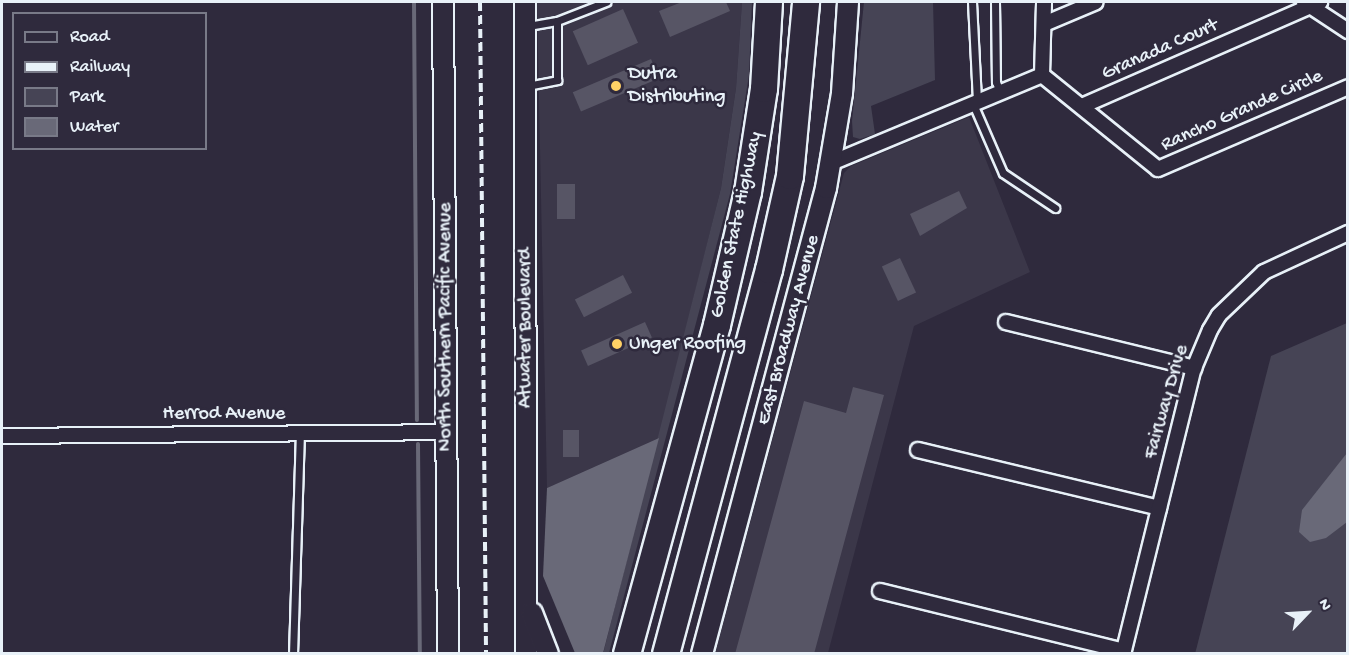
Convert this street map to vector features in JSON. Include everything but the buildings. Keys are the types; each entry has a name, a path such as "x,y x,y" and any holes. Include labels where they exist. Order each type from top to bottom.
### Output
{"highway":[{"name":"Golden State Highway","path":"627,654 717,325 748,192 764,89 769,2"},
{"name":"Golden State Highway","path":"666,654 785,197 803,62 807,2"}],"main road":[{"name":"North Southern Pacific Avenue","path":"443,2 448,654"},
{"name":"Atwater Boulevard","path":"525,2 526,654"},
{"name":"East Broadway Avenue","path":"702,654 831,163 842,93 848,2"},
{"path":"527,599 548,654"}],"street":[{"path":"831,163 1042,75 1044,2"},
{"path":"1044,24 1096,2"},
{"path":"1311,3 1347,31"},
{"name":"Granada Court","path":"1082,106 1311,3"},
{"name":"Rancho Grande Circle","path":"1042,75 1158,169 1347,87"},
{"name":"Fairway Drive","path":"1124,652 1194,368 1219,315 1264,272 1347,233"},
{"path":"1006,322 1194,368"},
{"name":"Herrod Avenue","path":"2,436 446,432"},
{"path":"918,450 1159,508"},
{"path":"880,591 1124,652"}],"lane":[{"path":"525,26 557,21 606,2"},
{"path":"972,2 975,103 1003,173 1055,208"},
{"path":"995,2 996,82 1000,92"},
{"path":"525,86 557,80 557,21"},
{"path":"293,654 300,433"}],"shaded area":[{"path":"537,2 742,2 736,88 721,188 659,438 547,488"},
{"path":"969,117 1030,272 914,326 828,653 715,654 844,173 851,166"}],"green space":[{"path":"742,2 752,2 749,75 730,194 609,653 603,654 721,188 736,88"},
{"path":"864,2 933,2 935,80 871,106 875,134 860,139 853,137 852,121"},
{"path":"1347,323 1347,653 1195,654 1271,356"}],"water":[{"path":"659,438 603,653 575,653 543,576 547,488"},
{"path":"1347,453 1347,522 1326,538 1310,542 1299,532 1302,510"}],"waterway":[{"path":"414,2 417,420"},
{"path":"418,444 420,654"}],"railway":[{"path":"480,2 486,654"}],"place":[{"name":"Dutra Distributing","path":"616,86"},
{"name":"Unger Roofing","path":"617,344"}]}
